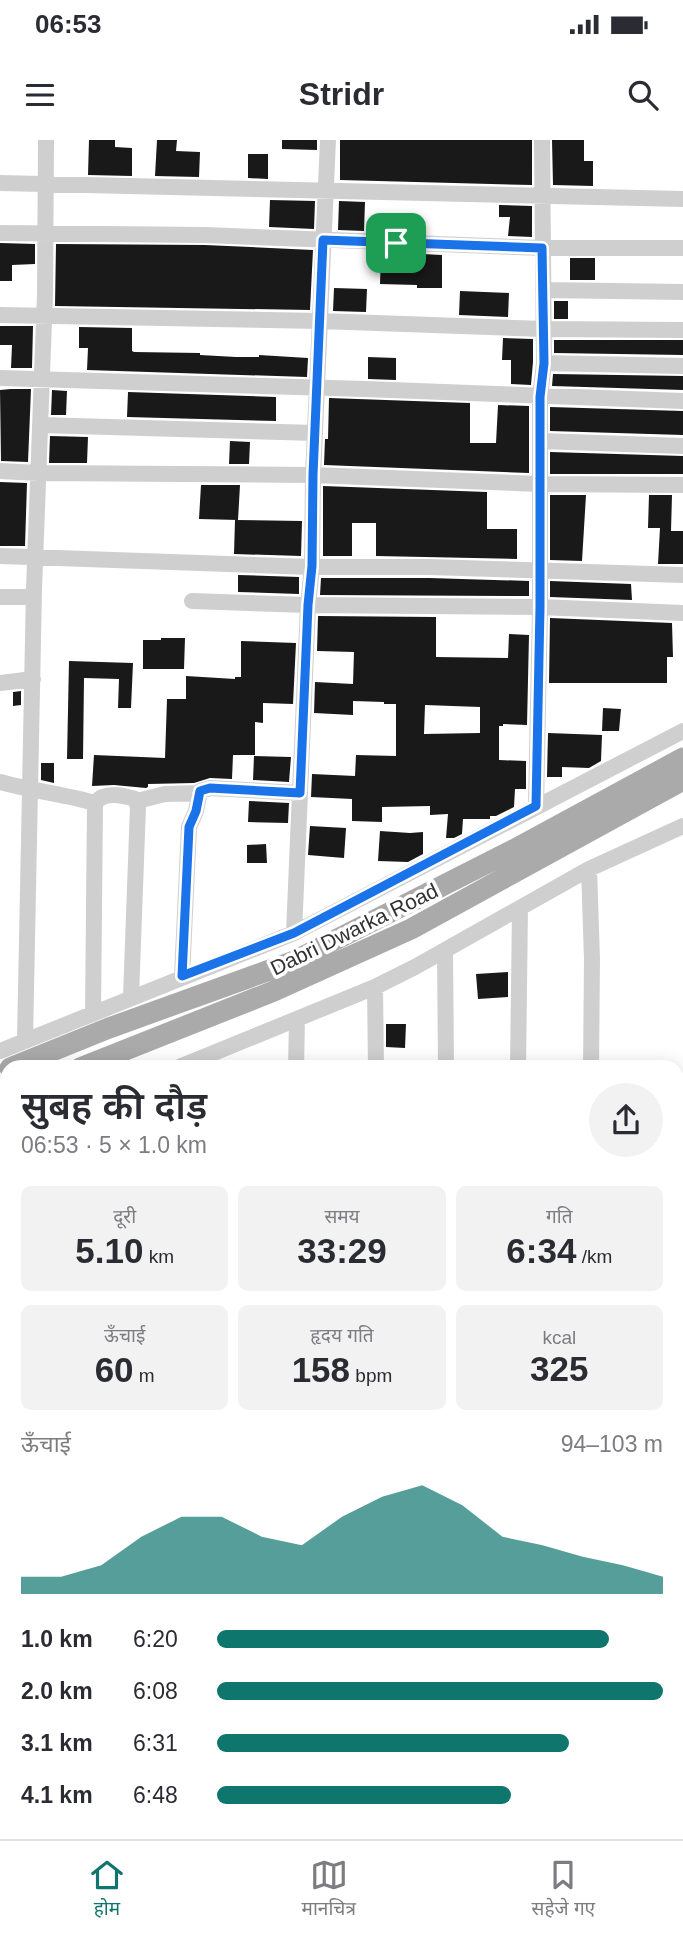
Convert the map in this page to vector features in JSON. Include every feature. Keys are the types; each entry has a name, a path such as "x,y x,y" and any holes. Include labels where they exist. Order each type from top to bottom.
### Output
{"main road":[{"name":"Dabri Dwarka Road","path":"28,1060 292,962 517,848 683,758"},
{"name":"Dabri Dwarka Road","path":"100,1060 274,991 411,929 683,780"}],"street":[{"path":"25,1041 34,597 44,316 46,140"},
{"path":"294,933 312,566 313,475 328,140"},
{"path":"536,806 540,397 544,363 542,140"},
{"path":"0,183 683,199"},
{"path":"0,233 205,235 542,248 683,248"},
{"path":"543,290 683,292"},
{"path":"0,315 683,330"},
{"path":"544,363 683,366"},
{"path":"0,379 683,401"},
{"path":"40,425 315,433"},
{"path":"541,441 683,446"},
{"path":"0,471 313,475 540,484 683,485"},
{"path":"0,556 683,575"},
{"path":"0,597 34,597"},
{"path":"192,601 540,607 683,613"},
{"path":"0,683 33,679"},
{"path":"0,1051 294,933 683,731"},
{"path":"0,782 95,803"},
{"path":"182,976 189,827 196,811 199,793 202,789 210,788 300,793"},
{"path":"93,1014 95,803 106,795 127,797 136,801 165,794 199,793"},
{"path":"131,997 138,806 136,801"},
{"path":"197,1060 375,987 589,869 683,827"},
{"path":"589,869 591,1060"},
{"path":"518,1060 520,908"},
{"path":"445,950 446,1060"},
{"path":"375,987 376,1060"},
{"path":"296,1060 297,1019"}],"building":[{"path":"89,140 115,140 115,147 132,148 132,176 88,175"},
{"path":"157,140 177,140 176,151 200,152 199,177 155,176"},
{"path":"282,140 317,140 317,150 282,149"},
{"path":"340,140 532,140 532,185 340,180"},
{"path":"552,140 584,140 584,161 593,161 593,186 553,185"},
{"path":"248,154 268,154 268,179 248,178"},
{"path":"270,200 315,201 314,229 269,227"},
{"path":"339,201 365,202 364,231 338,230"},
{"path":"499,205 532,206 532,237 508,236 510,217 499,217"},
{"path":"0,243 35,244 35,264 12,265 12,281 0,281"},
{"path":"56,244 205,245 313,250 310,310 55,306"},
{"path":"381,252 442,255 442,288 380,284"},
{"path":"570,258 595,258 595,280 570,280"},
{"path":"334,288 367,289 366,312 333,311"},
{"path":"460,291 509,293 508,317 459,315"},
{"path":"554,301 568,301 568,319 554,319"},
{"path":"0,326 33,326 32,368 11,368 12,345 0,345"},
{"path":"79,327 132,328 134,352 308,358 307,377 87,370 88,348 79,348"},
{"path":"503,338 533,339 531,385 511,384 511,360 502,360"},
{"path":"554,340 683,340 683,355 554,353"},
{"path":"368,357 396,358 396,380 368,379"},
{"path":"553,374 683,376 683,390 552,386"},
{"path":"31,389 28,462 1,461 0,390"},
{"path":"52,390 67,391 66,415 51,415"},
{"path":"128,392 276,397 276,421 127,417"},
{"path":"329,398 470,403 470,443 496,443 498,405 529,406 529,473 324,465"},
{"path":"550,407 683,411 683,435 550,431"},
{"path":"50,436 88,437 87,463 49,463"},
{"path":"230,441 250,442 249,464 229,464"},
{"path":"550,452 683,456 683,474 550,474"},
{"path":"0,482 27,483 25,546 0,546"},
{"path":"201,485 240,485 238,520 199,519"},
{"path":"323,486 487,492 487,529 517,529 517,559 376,556 376,523 352,523 352,556 323,556"},
{"path":"550,495 586,495 582,561 550,560"},
{"path":"649,495 672,495 671,531 683,531 683,564 658,564 660,528 648,528"},
{"path":"235,520 302,521 301,556 234,554"},
{"path":"238,575 299,577 299,594 238,592"},
{"path":"321,578 529,581 529,596 320,595"},
{"path":"550,581 631,584 632,600 550,597"},
{"path":"318,616 436,617 436,657 508,658 509,634 529,635 527,725 499,726 499,760 526,761 526,789 515,789 514,807 496,816 490,816 490,819 463,819 462,834 446,838 448,814 430,815 430,806 382,807 382,822 352,821 352,799 311,797 312,774 355,776 356,755 396,756 396,704 353,701 353,715 314,713 315,682 353,684 354,652 317,651","holes":["425,705 480,707 480,733 424,734"]},
{"path":"550,618 672,623 673,657 667,657 667,683 549,683"},
{"path":"185,638 184,669 143,669 143,640"},
{"path":"241,641 296,643 293,704 263,703 263,723 255,722 255,755 233,755 232,779 210,778 194,783 148,784 146,788 92,786 94,755 165,758 167,699 186,699 186,676 235,679 241,677"},
{"path":"69,661 133,663 131,708 118,708 119,679 84,678 83,759 67,759"},
{"path":"21,691 21,705 13,706 13,692"},
{"path":"603,708 621,709 619,731 602,731"},
{"path":"548,733 602,735 601,761 589,768 562,767 562,777 547,777"},
{"path":"254,756 291,757 289,782 253,780"},
{"path":"41,763 54,763 54,783 41,780"},
{"path":"249,801 289,803 288,823 248,822"},
{"path":"310,826 346,828 344,858 308,855"},
{"path":"380,831 423,832 423,854 408,862 378,861"},
{"path":"266,844 267,863 247,863 247,845"},
{"path":"508,972 508,997 478,999 476,974"},
{"path":"386,1024 406,1024 405,1048 386,1047"}],"route":[{"path":"323,240 396,243 542,248 544,363 540,397 536,806 294,933 182,976 189,827 200,791 210,788 300,793 312,566 323,240"}]}
